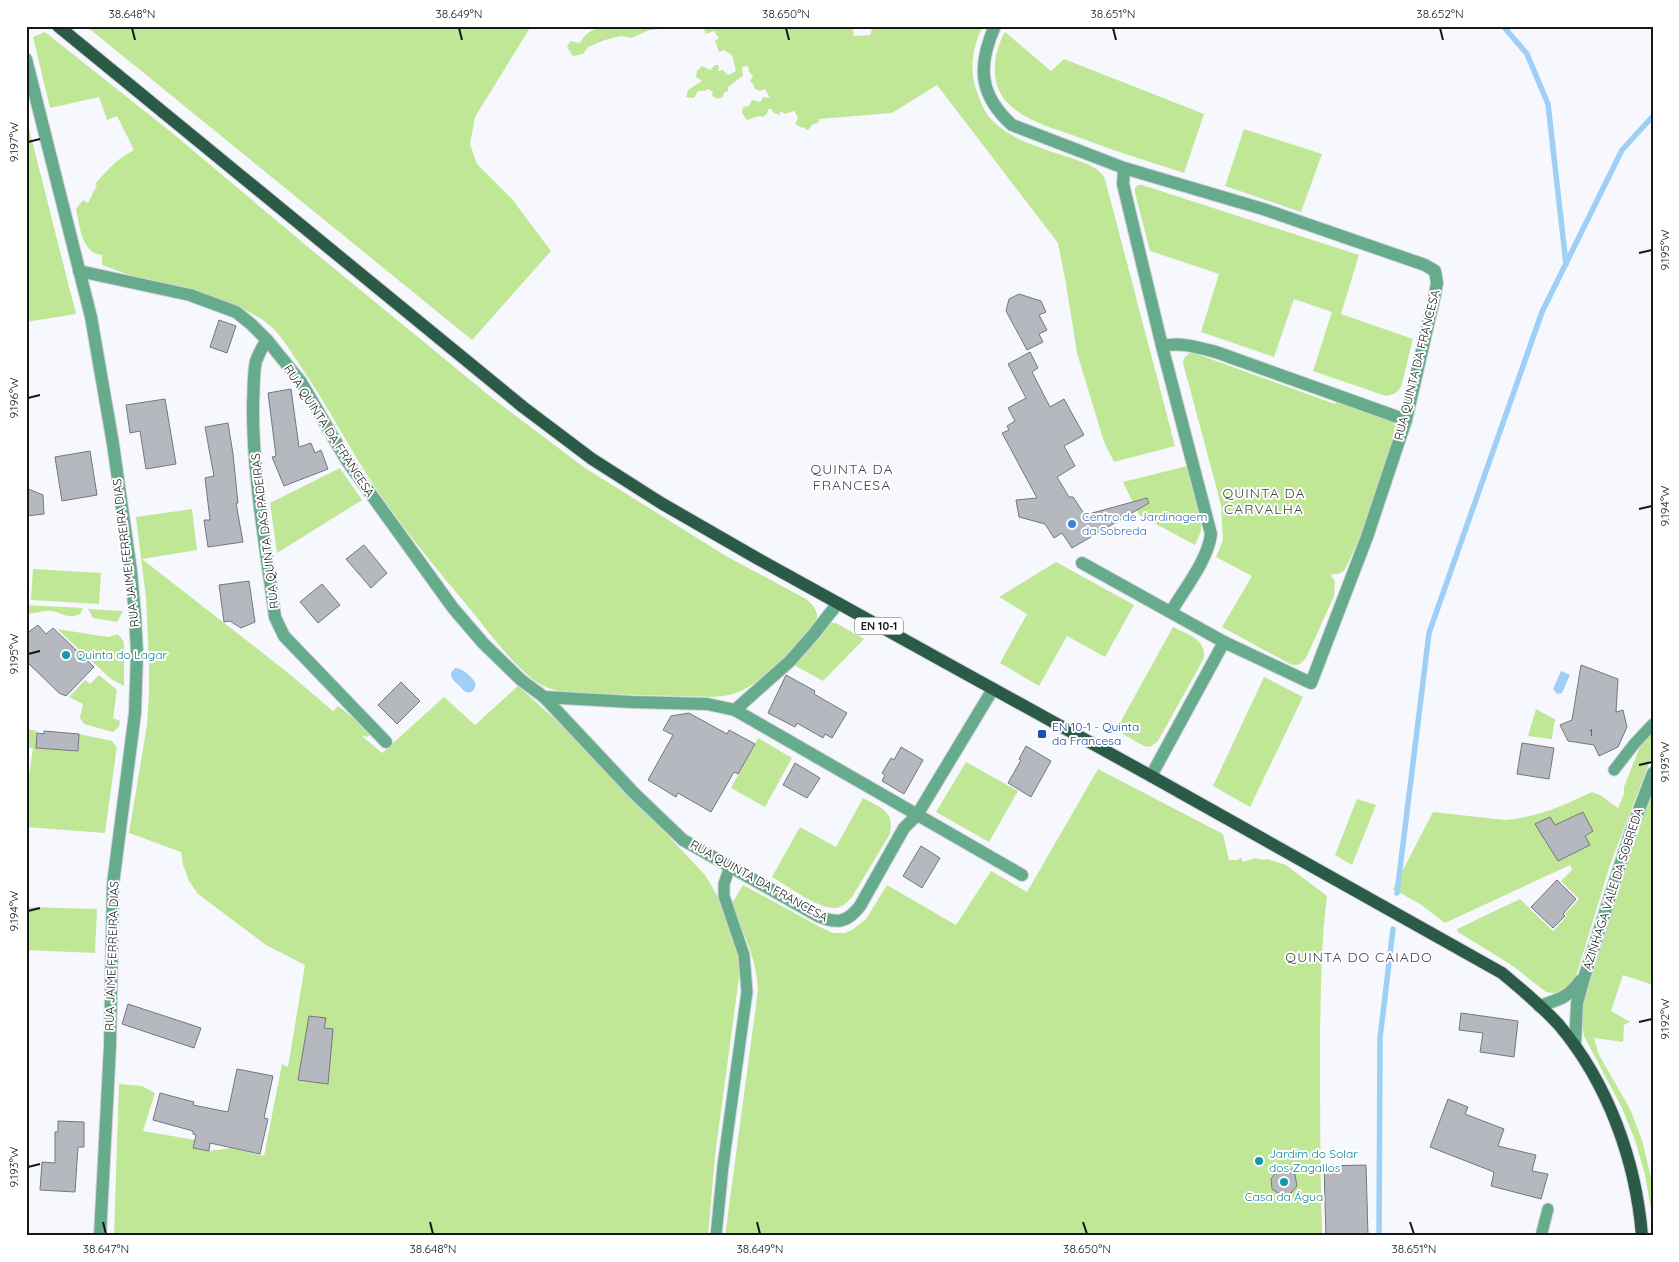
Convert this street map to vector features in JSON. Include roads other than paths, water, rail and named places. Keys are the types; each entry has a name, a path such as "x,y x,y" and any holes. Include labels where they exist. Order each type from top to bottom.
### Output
{"main road":[{"name":"EN 10-1","path":"58,26 522,407 592,459 661,503 760,560 1502,973 1558,1025 1575,1046 1598,1086 1619,1129 1630,1163 1638,1198 1642,1236"}],"street":[{"name":"RUA QUINTA DA FRANCESA","path":"995,26 988,42 984,60 984,79 989,98 1000,114 1012,124 1124,168 1263,209 1425,264 1436,271 1437,284 1435,294 1406,420 1367,537 1311,683 1224,642"},
{"name":"RUA JAIME FERREIRA DIAS","path":"26,59 98,351 131,571 137,653 135,712 113,884 110,1046 100,1236"},
{"path":"1124,168 1123,184 1210,534 1210,544 1204,558 1171,612"},
{"name":"RUA QUINTA DA FRANCESA","path":"79,271 190,295 236,312 251,324 267,340 301,382 347,461 453,608 483,644 521,680 544,697 634,794 683,840 818,916 831,921 842,920 853,915 860,906 904,828 917,815 993,689"},
{"name":"RUA QUINTA DAS PADEIRAS","path":"267,340 256,362 253,420 256,461 275,616 284,636 386,742"},
{"path":"1162,346 1175,343 1216,352 1406,420"},
{"path":"1082,563 1224,642 1151,776"},
{"path":"735,710 790,661 838,603"},
{"path":"544,697 707,704 735,710 1022,875"},
{"name":"AZINHAGA VALE DA SOBREDA","path":"1575,1046 1577,1003 1584,978 1631,831 1653,773"},
{"name":"AZINHAGA VALE DA SOBREDA","path":"1539,1006 1562,999 1573,991 1584,978"}],"lane":[{"path":"1614,770 1653,724"},
{"path":"716,1236 723,1166 747,992 744,954 724,896 724,884 730,866"},
{"path":"1541,1236 1548,1209"}],"water":[{"path":"455,668 461,669 475,682 475,688 472,691 465,692 454,680 451,673"},
{"path":"1561,671 1570,675 1562,693 1557,694 1553,689"}],"waterway":[{"path":"1503,26 1527,54 1548,104 1566,264"},
{"path":"1397,893 1429,633 1542,312 1622,150 1653,116"},
{"path":"1379,1236 1380,1038 1393,929"}],"place":[{"name":"Centro de Jardinagem da Sobreda","path":"1072,524"},
{"name":"Quinta do Lagar","path":"66,655"},
{"name":"EN 10-1 - Quinta da Francesa","path":"1042,734"},
{"name":"Jardim do Solar dos Zagallos","path":"1259,1161"},
{"name":"Casa da Água","path":"1284,1182"}],"district":[{"name":"QUINTA DA FRANCESA","path":"852,478"},
{"name":"QUINTA DA CARVALHA","path":"1264,502"},
{"name":"QUINTA DO CAIADO","path":"1359,957"}]}
